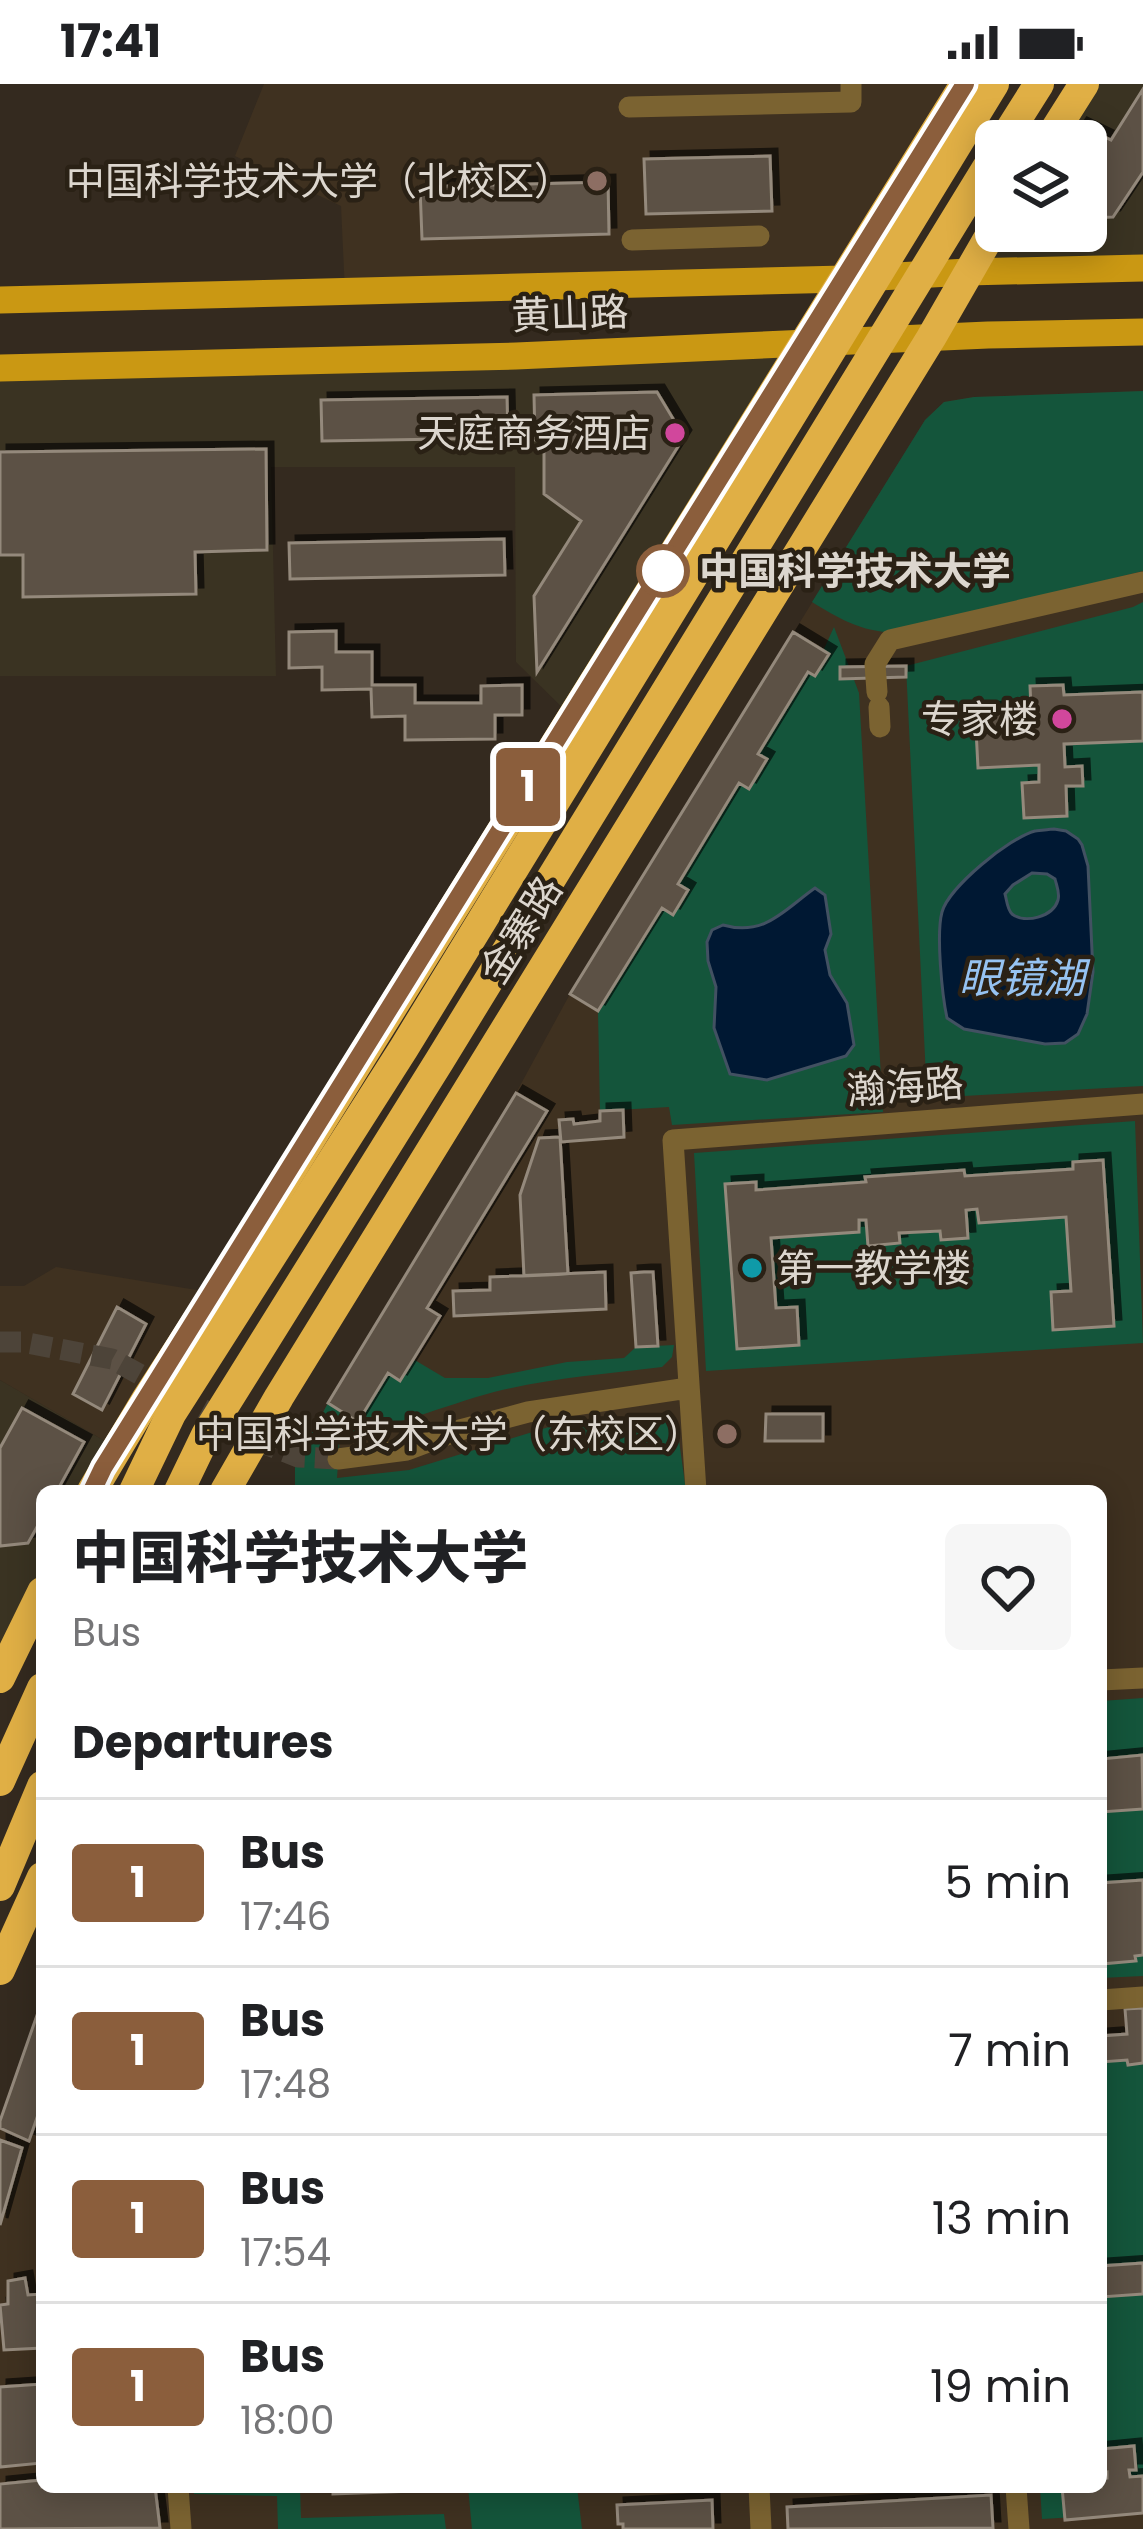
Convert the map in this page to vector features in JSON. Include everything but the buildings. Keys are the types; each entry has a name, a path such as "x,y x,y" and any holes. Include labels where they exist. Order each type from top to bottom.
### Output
{"highway":[{"path":"98,1480 964,84"},
{"path":"141,1485 171,1414 404,1048 994,84"},
{"path":"1016,120 1039,84"},
{"path":"1061,120 1084,84"},
{"path":"182,1485 206,1436 975,187"},
{"name":"金寨路","path":"229,1485 979,252"},
{"path":"0,1678 36,1604"},
{"path":"0,1781 36,1701"},
{"path":"0,1886 36,1800"},
{"path":"0,1970 36,1890"}],"main road":[{"name":"黄山路","path":"0,300 1143,268"},
{"name":"黄山路","path":"0,368 516,356 1143,332"}],"street":[{"path":"629,107 851,102 850,84"},
{"path":"632,240 760,236"},
{"path":"879,709 875,664 890,640 1143,582"},
{"name":"瀚海路","path":"688,1388 673,1140 1143,1104"},
{"path":"338,1460 407,1450 529,1412 688,1388 696,1485"},
{"path":"1107,1681 1143,1678"},
{"path":"1107,2000 1143,1997"},
{"path":"178,2493 181,2529"},
{"path":"759,2493 761,2529"},
{"path":"1016,2493 1019,2529"}],"shaded area":[{"name":"中国科学技术大学（北校区）","path":"264,84 965,84 844,279 345,292 341,206 235,156"},
{"path":"1084,84 1143,84 1143,268 967,272 981,252 1107,252 1107,120 1061,120"},
{"path":"803,345 572,717 516,662 515,467 271,467 276,676 0,676 0,368"},
{"name":"中国科学技术大学（东校区）","path":"1143,391 1143,2529 0,2529 0,2121 36,2018 36,2493 1107,2493 1107,1485 295,1485 295,1464 328,1403 516,1093 570,994 925,420 944,402"},
{"path":"56,1267 215,1293 117,1448 0,1380 0,1286 24,1286"},
{"path":"0,1380 117,1448 95,1485 36,1485 36,1604 0,1678"}],"green space":[{"path":"1143,391 1143,571 895,632 862,627 812,602 925,420 944,402"},
{"path":"1143,602 1143,1086 927,1098 906,666"},
{"path":"834,627 859,693 883,1112 672,1125 669,1107 600,1111 598,1011 662,908 672,914 678,884 739,783 750,788 767,760 758,754 808,672 815,676 828,655 823,651"},
{"path":"1135,1121 1143,1343 706,1371 694,1153"},
{"path":"674,1345 672,1357 662,1367 515,1387 399,1422 340,1434 337,1478 409,1470 552,1426 662,1413 677,1426 685,1485 295,1485 295,1464 328,1403 358,1421 388,1373 400,1380 413,1359 445,1378 488,1378 567,1362 624,1358 636,1347"},
{"path":"1143,1698 1143,1976 1107,1978 1107,1701"},
{"path":"1107,2062 1143,2063 1143,2513 1042,2519 1040,2493 1107,2493"},
{"path":"300,2493 301,2518 444,2514 446,2529 278,2529 277,2496 194,2494"},
{"path":"469,2493 578,2493 582,2529 472,2529"}],"water":[{"name":"眼镜湖","path":"1053,829 1078,839 1088,866 1093,972 1087,1014 1078,1034 1065,1043 1045,1044 964,1029 947,1018 940,949 942,912 956,890 996,853 1024,835","holes":["1032,873 1055,879 1059,897 1051,911 1038,917 1012,914 1005,894"]},
{"name":"眼镜湖","path":"815,888 825,895 831,934 825,950 830,975 847,1003 854,1045 846,1056 767,1080 730,1074 714,1028 716,987 707,942 712,930 723,925 763,924"}],"tunnel":[{"path":"0,1342 112,1359 265,1444 298,1457 338,1459"}],"bus line":[{"name":"1","path":"95,1485 965,84"}],"place":[{"name":"中国科学技术大学（北校区）","path":"597,181"},
{"name":"天庭商务酒店","path":"675,433"},
{"name":"中国科学技术大学","path":"663,571"},
{"name":"专家楼","path":"1062,719"},
{"name":"第一教学楼","path":"752,1268"},
{"name":"中国科学技术大学（东校区）","path":"727,1434"}]}
